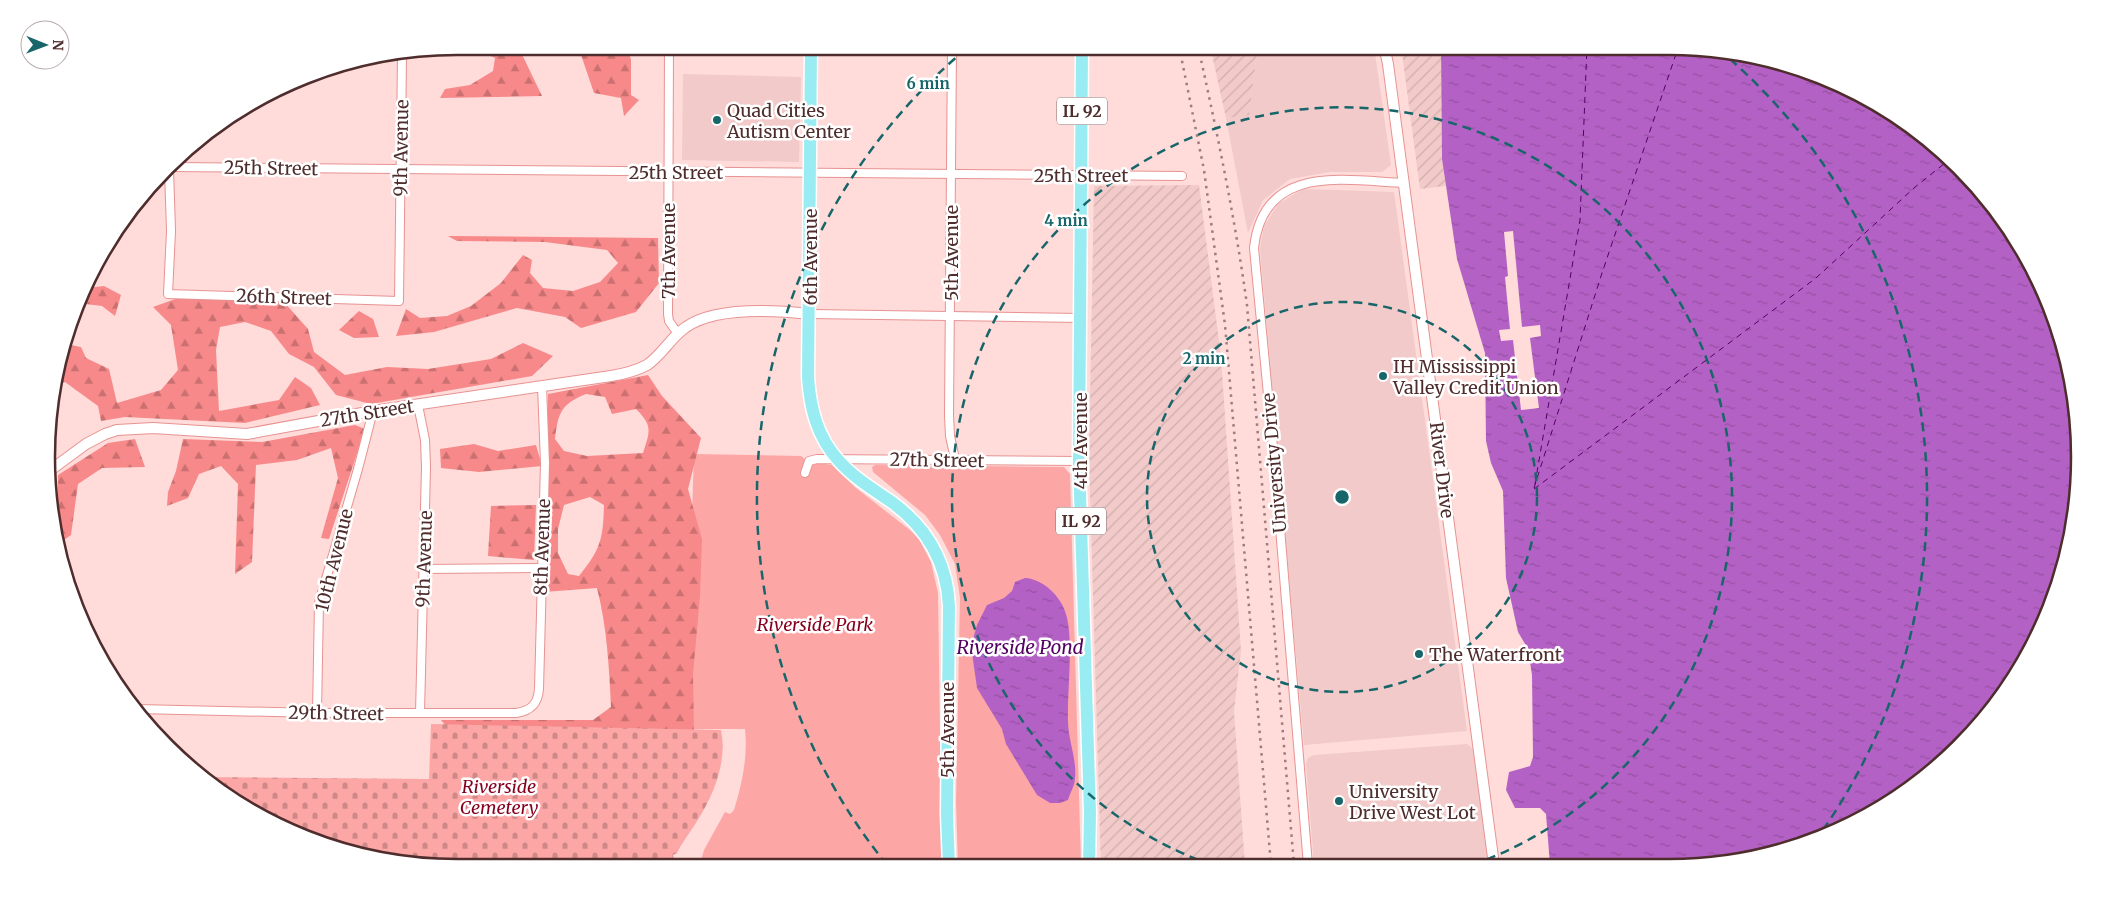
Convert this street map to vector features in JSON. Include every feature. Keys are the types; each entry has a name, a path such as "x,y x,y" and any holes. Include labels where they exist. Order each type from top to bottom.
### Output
{"main road":[{"name":"6th Avenue","path":"811,55 808,376 811,406 821,435 838,460"},
{"name":"4th Avenue","path":"1082,55 1079,461 1089,793 1089,859"},
{"name":"5th Avenue","path":"838,460 859,479 895,504 917,524 935,548 945,575 948,606 947,814 949,859"}],"street":[{"name":"7th Avenue","path":"669,55 668,314 669,321 678,334"},
{"name":"5th Avenue","path":"952,55 950,436 955,459"},
{"name":"River Drive","path":"1386,55 1493,859"},
{"name":"9th Avenue","path":"399,301 402,59"},
{"name":"25th Street","path":"178,168 1182,176"},
{"name":"26th Street","path":"170,176 168,294 399,301"},
{"name":"University Drive","path":"1307,859 1254,248 1255,236 1266,210 1274,199 1298,184 1328,180 1404,183"},
{"path":"678,334 686,327 705,318 732,312 1080,318"},
{"name":"27th Street","path":"55,467 86,444 104,434 117,430 153,428 247,434 373,411 610,376 637,369 656,357 678,334"},
{"name":"8th Avenue","path":"534,706 538,698 539,689 545,463 542,386"},
{"name":"9th Avenue","path":"418,404 425,440 426,467 420,713"},
{"name":"10th Avenue","path":"317,713 319,603 373,411"},
{"name":"27th Street","path":"805,473 809,461 812,460 955,459 1079,461"},
{"path":"423,568 541,568"},
{"name":"29th Street","path":"143,708 317,713 516,713 525,712 534,706"}],"shaded area":[{"path":"1212,55 1257,55 1249,115 1226,118"},
{"path":"1257,55 1375,55 1391,165 1382,172 1330,172 1290,179 1263,200 1248,233 1226,118 1249,114"},
{"path":"1402,55 1441,55 1442,159 1446,186 1420,189"},
{"path":"683,74 801,77 799,162 682,160"},
{"path":"1199,185 1221,357 1241,651 1234,711 1245,859 1101,859 1089,457 1094,186"},
{"path":"1303,189 1394,192 1467,731 1304,745 1260,249 1264,226 1278,204"},
{"path":"1467,744 1473,749 1488,859 1314,859 1306,764 1308,758 1314,755"}],"green space":[{"path":"489,55 522,55 542,96 440,98 445,89 470,85 493,71 495,58"},
{"path":"581,55 630,55 631,95 639,100 624,116 621,98 594,93"},
{"path":"448,236 658,238 659,283 636,312 581,328 565,317 517,308 434,332 396,336 406,309 420,318 447,316 471,306 501,283 523,255 532,260 530,273 543,288 573,291 600,282 618,263 607,250 545,242 457,241"},
{"path":"104,286 121,295 115,316 102,306 86,304 93,287"},
{"path":"178,298 284,302 308,329 314,352 345,375 387,367 428,369 491,359 523,343 553,356 532,376 371,404 336,395 314,367 289,354 271,331 245,322 220,327 216,350 219,411 279,400 295,377 311,388 320,405 245,423 125,417 101,421 98,406 65,382 62,383 71,345 81,347 86,358 109,369 117,403 161,390 178,370 171,325 153,307"},
{"path":"359,311 373,319 379,337 354,338 339,330"},
{"path":"648,375 662,396 701,438 688,489 702,539 700,596 693,674 694,735 450,731 441,720 593,720 611,707 605,632 597,588 544,592 548,394","holes":["586,394 605,397 612,414 636,409 648,425 648,434 643,453 587,456 564,451 555,439 562,410 571,402","590,497 604,505 603,527 599,543 592,558 579,576 568,574 558,553 558,529 564,505"]},
{"path":"355,425 365,429 329,539 321,538 338,478 331,448 297,460 256,465 252,562 235,574 238,484 221,466 199,474 188,498 167,506 168,492 176,471 183,439 262,442"},
{"path":"135,439 145,467 102,468 78,484 71,535 64,540 58,509 58,475 108,443"},
{"path":"474,444 498,451 536,445 542,466 479,472 441,468 440,449"},
{"name":"Riverside Park","path":"694,454 801,456 812,465 817,463 832,465 856,488 910,530 919,539 931,562 938,593 942,859 701,859 704,850 725,812 730,814 734,810 744,770 746,750 745,729 685,729"},
{"path":"875,465 1064,467 1070,474 1081,859 958,859 956,802 960,598 955,564 940,535 925,515 873,472 872,467"},
{"path":"536,505 534,560 488,556 491,506"},
{"name":"Riverside Cemetery","path":"431,724 721,730 723,743 720,769 706,807 677,853 673,855 674,859 457,859 405,856 353,845 303,828 279,818 256,805 214,777 429,779"}],"water":[{"path":"1441,55 1669,55 1721,58 1798,76 1847,96 1870,109 1914,138 1934,155 1988,212 2030,279 2050,328 2057,353 2068,405 2070,431 2071,457 2068,509 2050,586 2030,635 2017,658 1988,702 1971,722 1914,776 1847,818 1798,838 1747,851 1695,858 1550,859 1546,814 1540,808 1515,808 1506,790 1509,772 1530,766 1533,757 1532,675 1528,649 1518,632 1506,578 1503,491 1491,463 1486,441 1485,353 1457,259 1442,159"},
{"name":"Riverside Pond","path":"1025,578 1045,585 1056,595 1064,607 1068,625 1070,652 1068,721 1075,764 1075,778 1068,800 1060,803 1050,803 1037,795 1006,744 1002,729 977,688 971,646 977,625 987,605 1004,598 1012,591 1015,582"}],"pier":[{"path":"1513,231 1522,327 1540,325 1541,336 1530,338 1539,408 1521,410 1513,340 1501,341 1499,330 1510,329 1505,277 1508,276 1504,232"}],"ferry route":[{"path":"1535,484 1580,220 1587,55"},
{"path":"1534,488 1602,273 1676,55"},
{"path":"1534,489 1816,278 1914,188 1944,164"}],"railway":[{"path":"1181,55 1204,170 1225,325 1270,859"},
{"path":"1200,55 1225,175 1247,305 1293,859"}],"place":[{"name":"Quad Cities Autism Center","path":"717,120"},
{"name":"IH Mississippi Valley Credit Union","path":"1383,376"},
{"name":"The Waterfront","path":"1419,654"},
{"name":"University Drive West Lot","path":"1339,801"}]}
